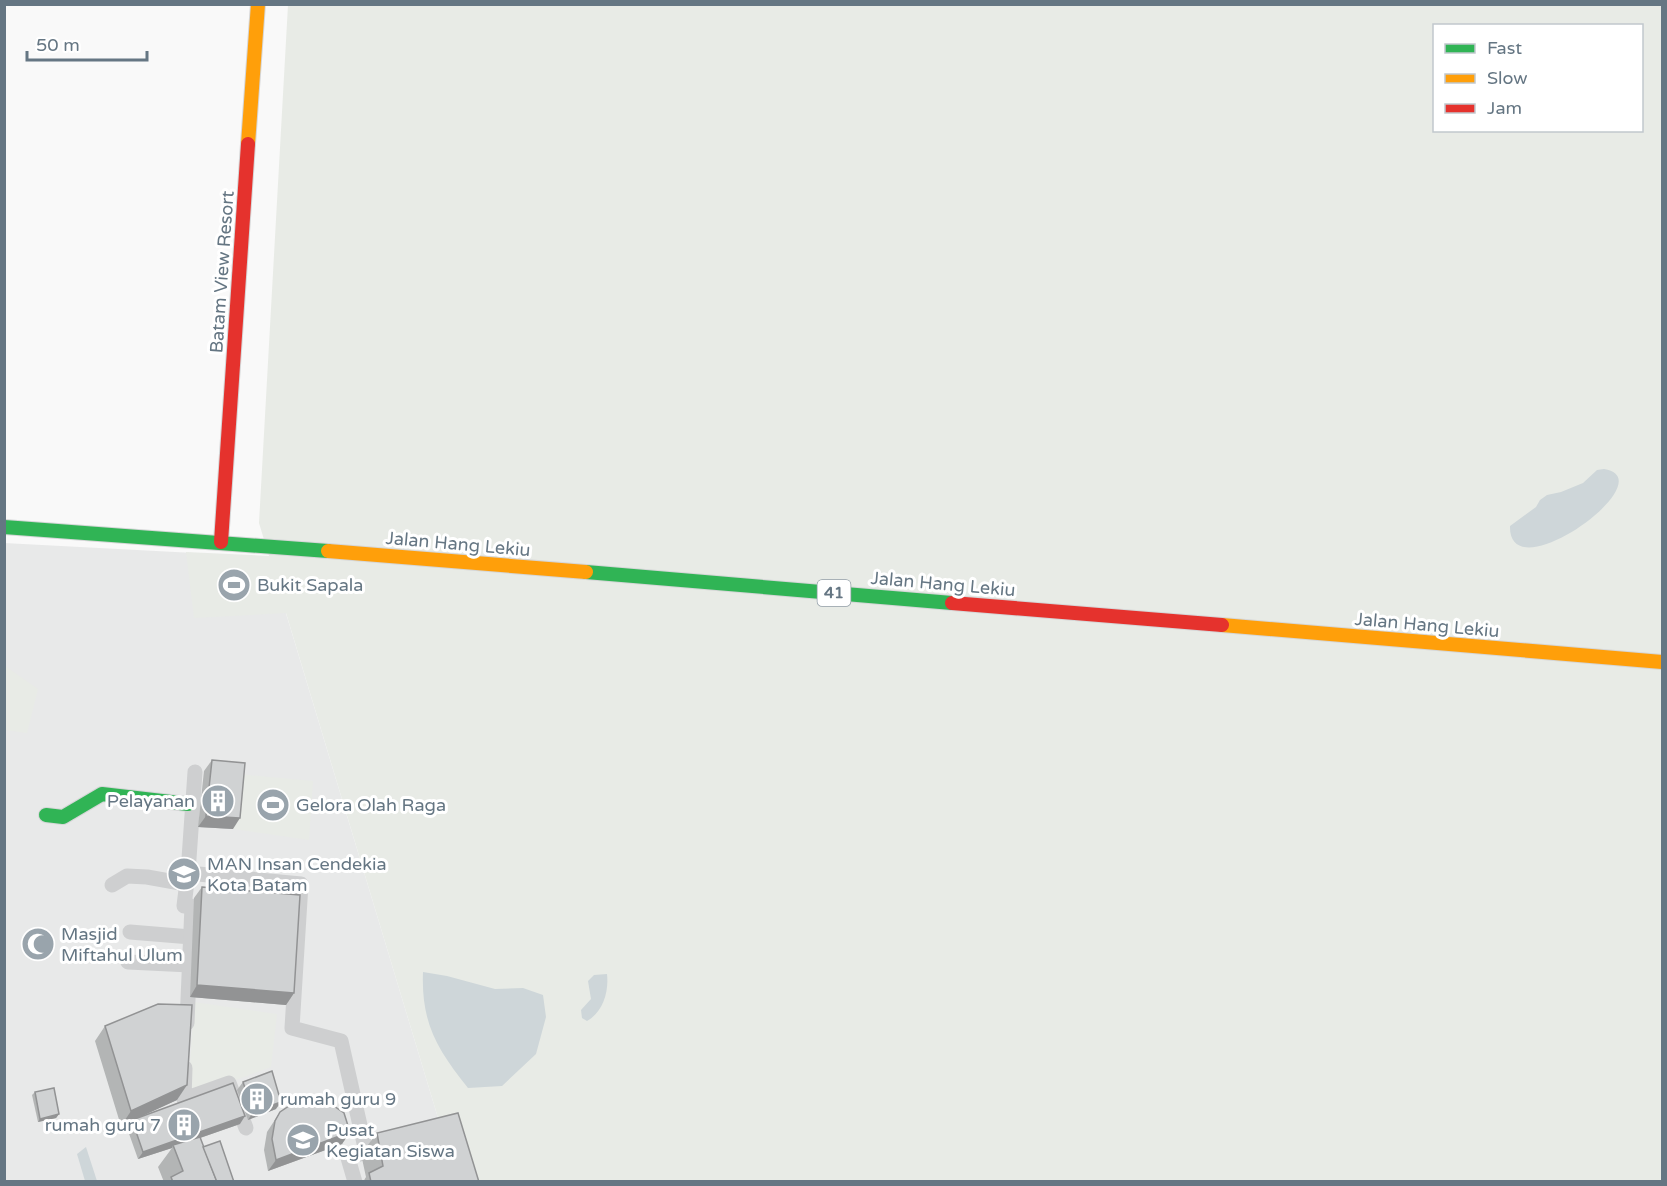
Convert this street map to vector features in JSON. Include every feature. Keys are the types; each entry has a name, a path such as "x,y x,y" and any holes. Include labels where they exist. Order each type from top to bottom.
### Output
{"main road":[{"name":"Batam View Resort","path":"221,542 258,4"},
{"name":"Jalan Hang Lekiu","path":"4,527 221,542 1662,662"},
{"path":"46,815 63,817 102,794 188,804"}],"street":[{"path":"187,1035 192,906 184,906 195,772"},
{"path":"112,885 127,876 301,884 292,1028 341,1041 366,1152 348,1158 354,1182"},
{"path":"130,932 191,937"},
{"path":"128,962 190,964"},
{"path":"186,1056 184,1099 229,1083 246,1128"}],"shaded area":[{"path":"288,5 1662,5 1662,1181 457,1181 286,613 194,618 186,552 269,556 259,523"},
{"path":"1604,469 1618,477 1616,492 1580,527 1555,540 1533,547 1516,543 1510,526 1536,507 1540,500 1547,495 1583,483 1597,470"},
{"name":"MAN Insan Cendekia Kota Batam","path":"4,543 269,557 457,1181 5,1181"},
{"path":"5,666 38,689 27,733 5,730"},
{"name":"Gelora Olah Raga","path":"237,774 313,781 309,840 233,829"},
{"path":"423,972 495,989 523,988 543,995 546,1017 536,1054 502,1086 468,1088 448,1061 433,1034 425,1006"},
{"path":"607,974 604,1001 593,1017 587,1021 582,1018 581,1010 591,999 588,981 594,975"},
{"path":"194,1002 277,1014 271,1067 188,1098"},
{"path":"86,1147 97,1181 85,1181 77,1154"}],"building":[{"name":"Pelayanan","path":"212,760 245,763 240,818 206,816"},
{"path":"202,887 300,895 294,993 197,985"},
{"path":"158,1004 192,1005 187,1085 131,1111 105,1026"},
{"name":"rumah guru 9","path":"272,1071 281,1102 253,1112 243,1082"},
{"path":"233,1083 245,1116 143,1152 132,1120"},
{"path":"54,1088 59,1114 40,1119 35,1092"},
{"path":"309,1100 328,1102 344,1113 350,1132 276,1160 272,1139 275,1121 280,1112 295,1102"},
{"path":"458,1113 479,1182 371,1182 369,1173 383,1166 377,1133"},
{"path":"200,1137 217,1182 173,1182 171,1177 183,1171 173,1145"},
{"path":"220,1141 234,1182 217,1182 203,1147"}],"traffic: fast":[{"path":"4,527 328,551"},
{"path":"586,572 952,603"},
{"path":"46,815 63,817 102,794 188,804"}],"traffic: slow":[{"path":"248,144 258,4"},
{"path":"328,551 586,572"},
{"path":"1222,625 1662,662"}],"traffic: jam":[{"path":"221,542 248,144"},
{"path":"952,603 1222,625"}],"place":[{"name":"Bukit Sapala","path":"234,585"},
{"name":"Pelayanan","path":"218,801"},
{"name":"Gelora Olah Raga","path":"273,805"},
{"name":"MAN Insan Cendekia Kota Batam","path":"184,874"},
{"name":"Masjid Miftahul Ulum","path":"38,944"},
{"name":"rumah guru 9","path":"257,1099"},
{"name":"rumah guru 7","path":"184,1125"},
{"name":"Pusat Kegiatan Siswa","path":"303,1140"}]}
